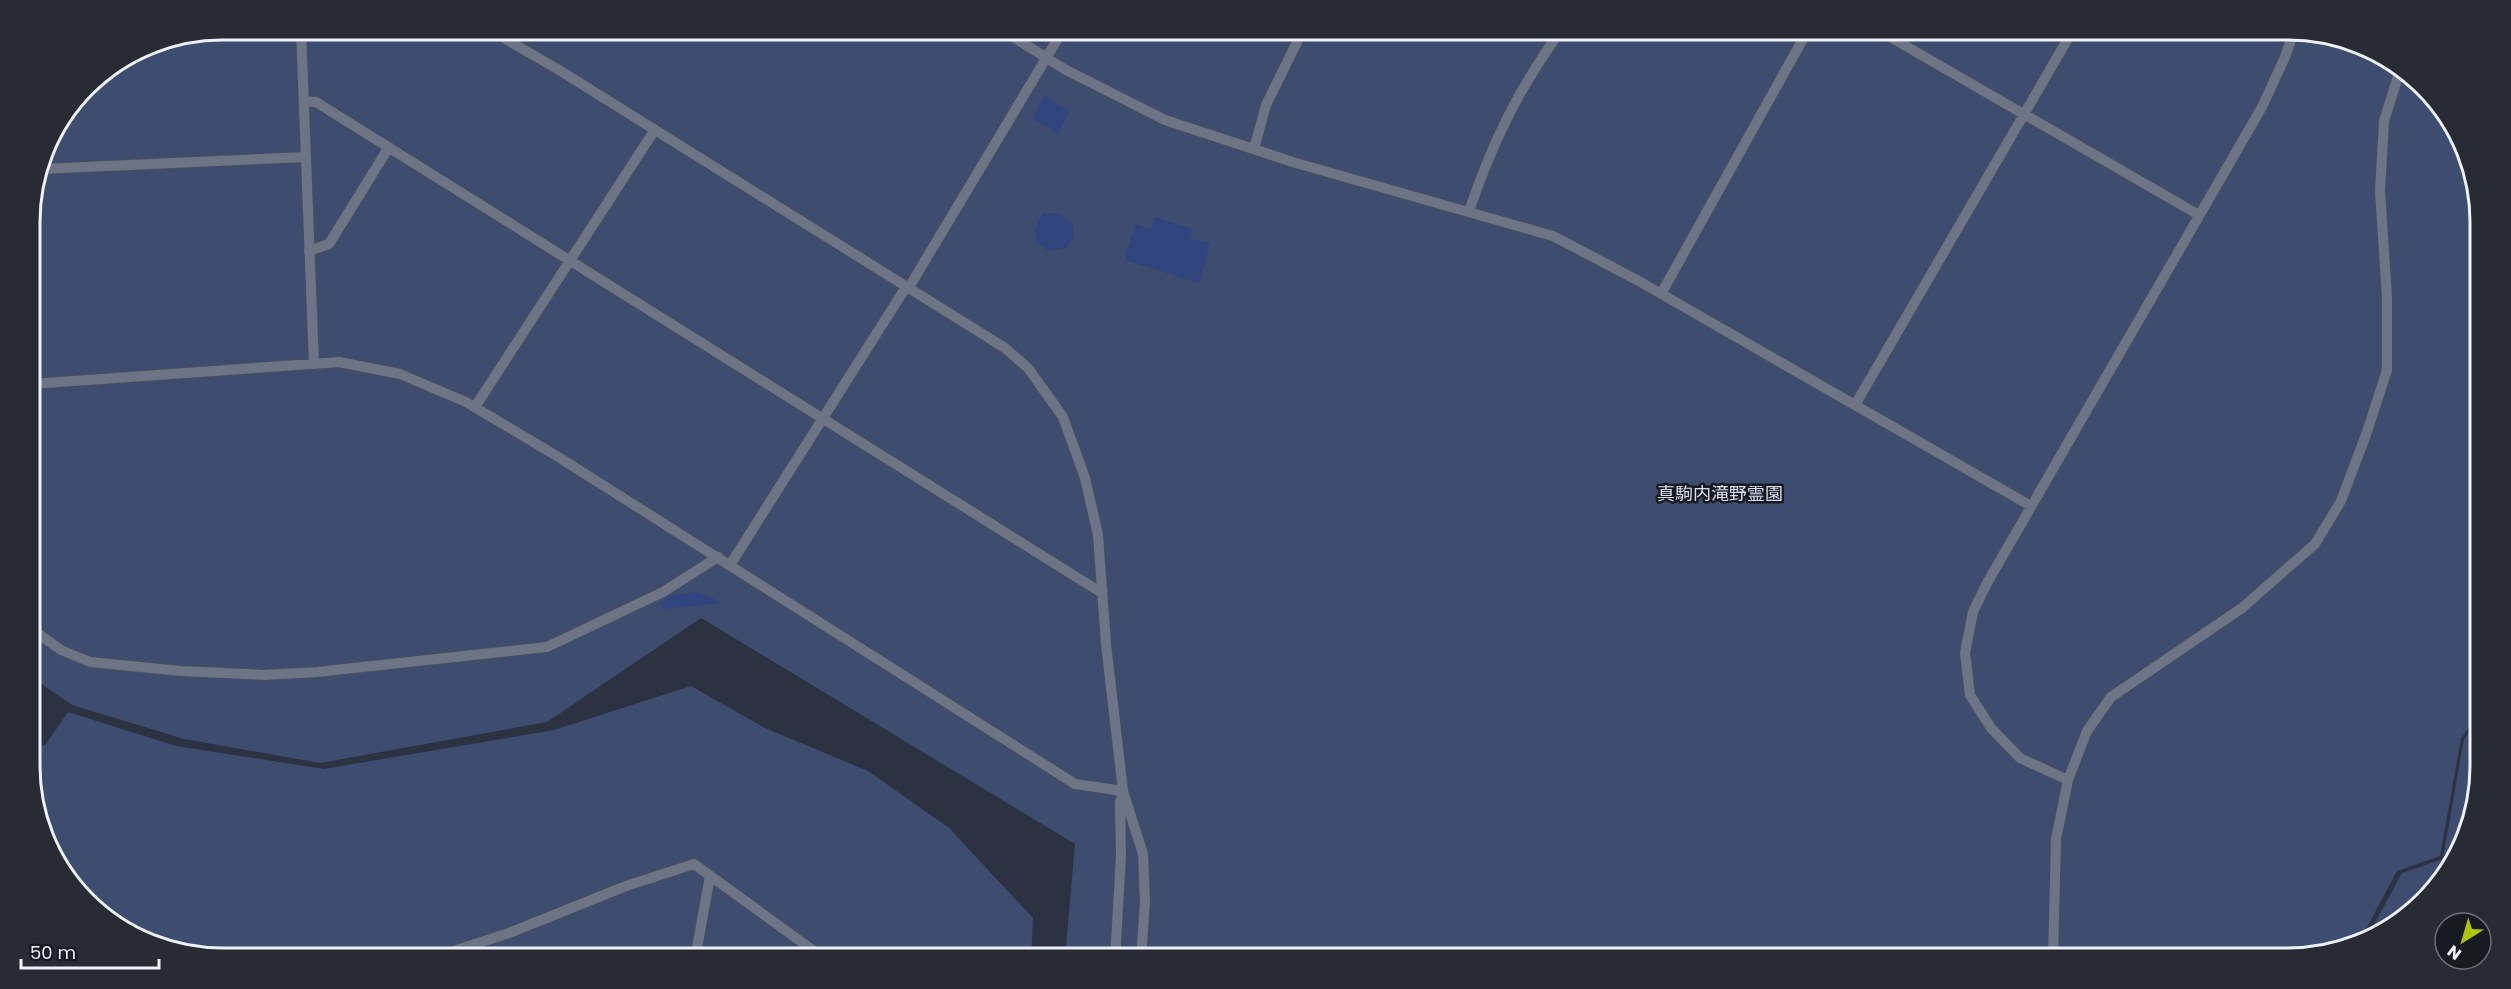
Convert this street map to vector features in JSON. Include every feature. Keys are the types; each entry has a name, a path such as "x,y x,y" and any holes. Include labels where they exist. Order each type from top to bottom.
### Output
{"lane":[{"path":"301,40 314,364"},
{"path":"507,40 1005,348 1028,369 1063,417 1088,489 1098,536 1123,790 1143,854 1145,902 1142,948"},
{"path":"1017,40 1045,59 1166,120 1254,149 1553,236 1660,294 2031,506"},
{"path":"730,565 907,288 1057,40"},
{"path":"1254,149 1266,105 1298,40"},
{"path":"1470,211 1488,156 1504,121 1555,40"},
{"path":"1660,294 1802,40"},
{"path":"1895,40 2199,215"},
{"path":"1855,405 2067,40"},
{"path":"2068,780 2020,758 1991,728 1970,695 1965,653 1973,612 2031,506 2262,107 2291,40"},
{"path":"2053,948 2056,839 2068,780 2087,731 2111,697 2242,608 2315,544 2340,501 2367,432 2387,370 2387,297 2380,191 2384,121 2398,77"},
{"path":"304,101 316,102 389,147 1102,593"},
{"path":"475,407 654,131"},
{"path":"309,251 329,244 389,147"},
{"path":"49,169 306,157"},
{"path":"41,383 339,362 400,374 475,407 718,557 1074,784 1123,790"},
{"path":"40,635 61,650 90,662 264,675 316,672 547,647 663,592 718,557"},
{"path":"1116,948 1121,856 1120,803 1123,790"},
{"path":"462,948 508,933 626,886 694,864 810,948"},
{"path":"697,948 710,876"}],"green space":[{"name":"真駒内滝野霊園","path":"222,40 2289,40 2313,42 2347,50 2369,59 2399,78 2433,112 2446,131 2457,153 2469,198 2470,727 2461,738 2440,856 2397,871 2365,932 2324,945 2301,948 1066,948 1075,844 701,618 547,722 320,763 184,739 72,705 40,683 42,198 54,153 65,131 94,94 121,71 142,59 187,44"},
{"path":"691,686 765,728 868,771 949,828 1033,918 1032,948 210,948 187,945 142,930 121,918 86,887 71,868 59,847 50,825 41,779 40,746 46,744 68,712 176,746 324,769 554,730"},
{"path":"2470,732 2470,779 2467,802 2457,836 2446,858 2417,895 2399,911 2372,928 2402,873 2443,859 2464,739"}],"building":[{"path":"1045,95 1069,111 1058,134 1033,118"},
{"path":"1043,213 1058,213 1072,223 1074,237 1067,247 1049,251 1037,243 1035,229"},
{"path":"1155,217 1193,229 1190,239 1210,243 1199,283 1125,260 1135,224 1151,229"},
{"path":"696,592 723,603 661,609 660,602 670,596"}]}
